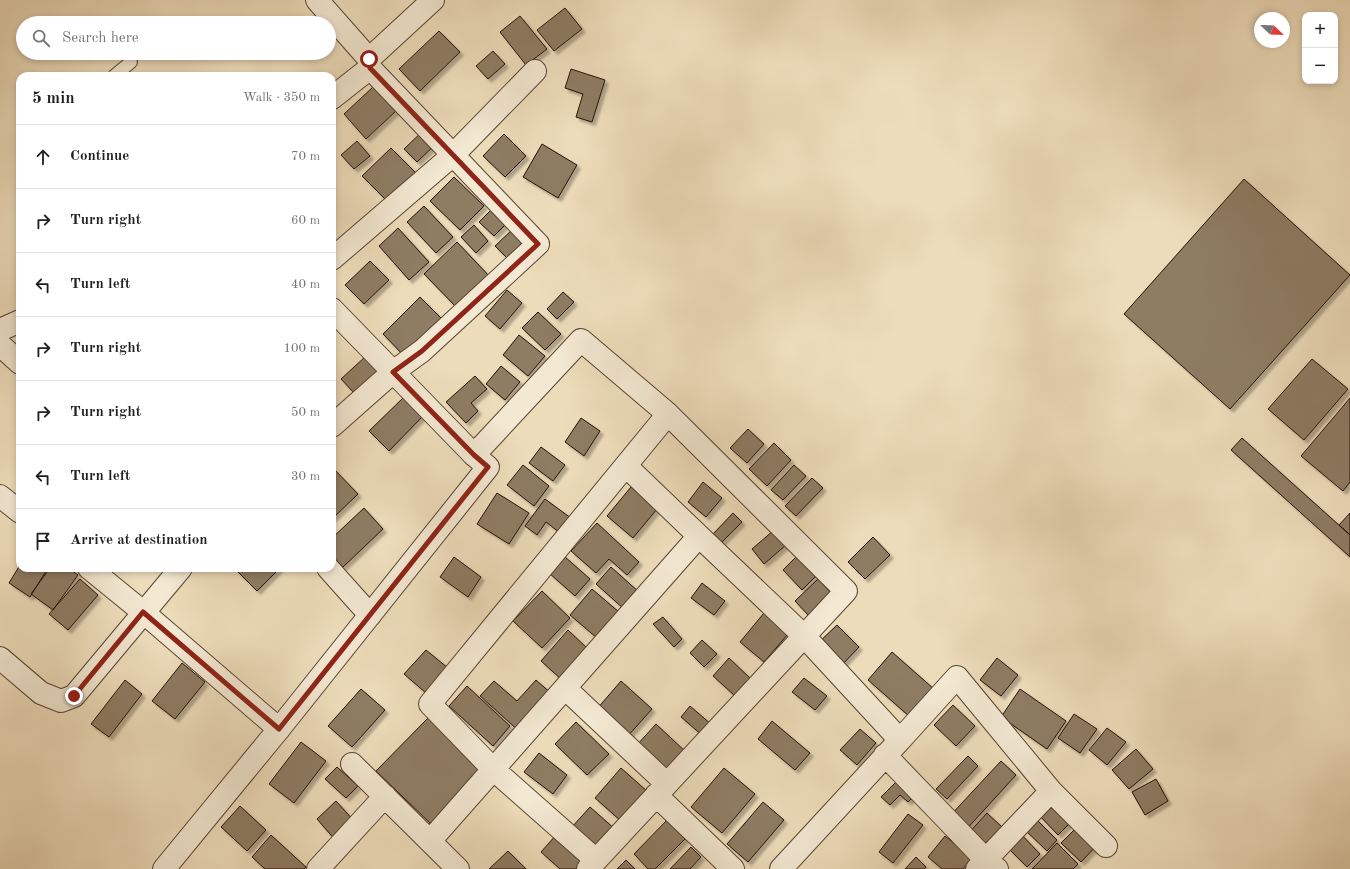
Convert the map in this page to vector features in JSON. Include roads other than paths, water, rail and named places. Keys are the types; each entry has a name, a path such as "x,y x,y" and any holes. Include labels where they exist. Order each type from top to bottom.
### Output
{"street":[{"path":"317,0 330,16"},
{"path":"336,94 370,63 433,0"},
{"path":"336,23 370,63 538,244 422,351 393,372 336,422"},
{"path":"336,256 454,155 535,71"},
{"path":"164,869 279,729 488,467 474,455 336,313"},
{"path":"0,330 16,323"},
{"path":"474,455 580,340 668,414 846,591 592,864 493,769 430,704 668,414"},
{"path":"0,345 16,359"},
{"path":"626,466 804,636 987,866 1052,791"},
{"path":"0,496 16,509"},
{"path":"430,841 699,536"},
{"path":"93,572 143,612 279,729"},
{"path":"0,658 41,693 61,700 74,696 178,572"},
{"path":"332,572 370,615"},
{"path":"781,869 893,748 957,676 1052,791 1106,846"},
{"path":"565,688 733,869"},
{"path":"352,764 457,869"},
{"path":"318,869 385,796"}],"lane":[{"path":"119,72 131,62"}]}
